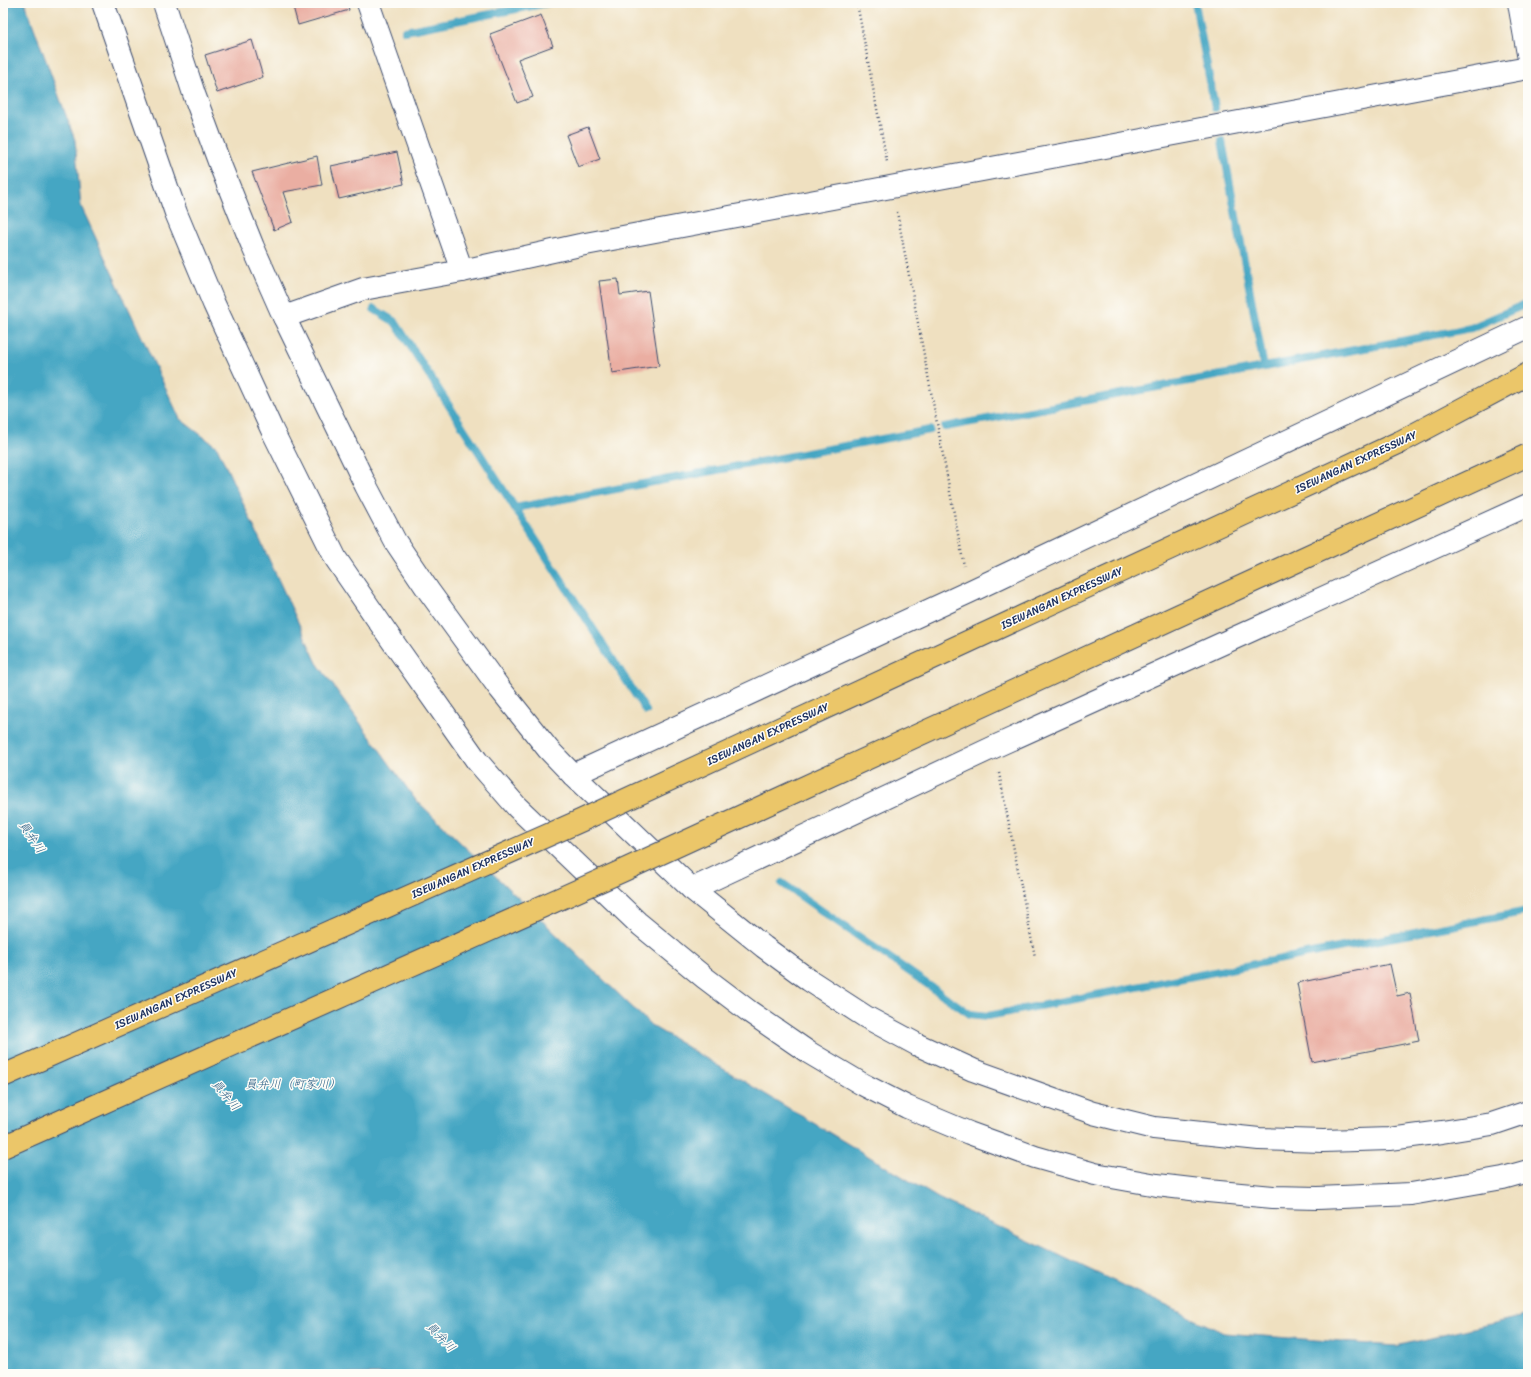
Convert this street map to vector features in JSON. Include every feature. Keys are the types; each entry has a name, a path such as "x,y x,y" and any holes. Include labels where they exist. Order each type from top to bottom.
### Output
{"highway":[{"path":"1400,442 1528,374"},
{"name":"ISEWANGAN EXPRESSWAY","path":"3,1076 580,821 1528,383"},
{"path":"3,1147 622,871 1528,455"}],"street":[{"path":"103,3 144,124 179,220 214,304 272,430 336,559 477,761 517,807 637,922 705,978 750,1012 808,1052 862,1084 907,1107 969,1133 1028,1154 1095,1174 1157,1185 1208,1191 1273,1197 1318,1198 1411,1194 1503,1178 1528,1171"},
{"path":"164,3 194,94 253,247 284,317 366,486 395,541 428,590 500,689 548,749 572,775 692,889 764,947 809,980 866,1017 918,1045 972,1070 1093,1113 1161,1129 1259,1139 1324,1141 1390,1139 1442,1132 1492,1124 1528,1112"},
{"path":"368,3 462,271"},
{"path":"1519,3 1528,54"},
{"path":"284,317 363,289 462,271 580,245 1528,68"},
{"path":"572,775 969,592 1528,326"},
{"path":"692,889 994,747 1528,505"}],"path":[{"path":"857,3 969,592"},
{"path":"994,747 1035,956"}],"water":[{"name":"員弁川（町家川）","path":"3,3 25,3 75,140 81,206 180,419 217,447 317,663 415,799 652,1026 938,1198 1224,1333 1396,1346 1528,1315 1528,1374 3,1374"}],"building":[{"path":"292,3 347,3 349,10 298,25"},
{"path":"541,15 553,46 518,59 533,97 517,103 490,34"},
{"path":"252,40 263,77 217,93 205,55"},
{"path":"588,127 600,159 578,167 566,135"},
{"path":"397,152 404,184 339,199 331,166"},
{"path":"317,156 322,185 283,192 293,222 274,230 252,172"},
{"path":"618,279 620,295 648,291 659,366 612,373 599,281"},
{"path":"1390,964 1397,996 1410,993 1419,1041 1312,1062 1297,983"}],"waterway":[{"path":"405,31 547,3"},
{"path":"1195,3 1215,108"},
{"path":"1222,141 1264,367"},
{"path":"945,427 1471,328 1528,303"},
{"path":"374,309 395,322 646,711"},
{"path":"515,508 930,430"},
{"path":"782,883 970,1014 988,1016 1528,911"}],"water label":[{"name":"員弁川","path":"32,837"},
{"name":"員弁川","path":"226,1095"},
{"name":"員弁川","path":"441,1337"}]}
